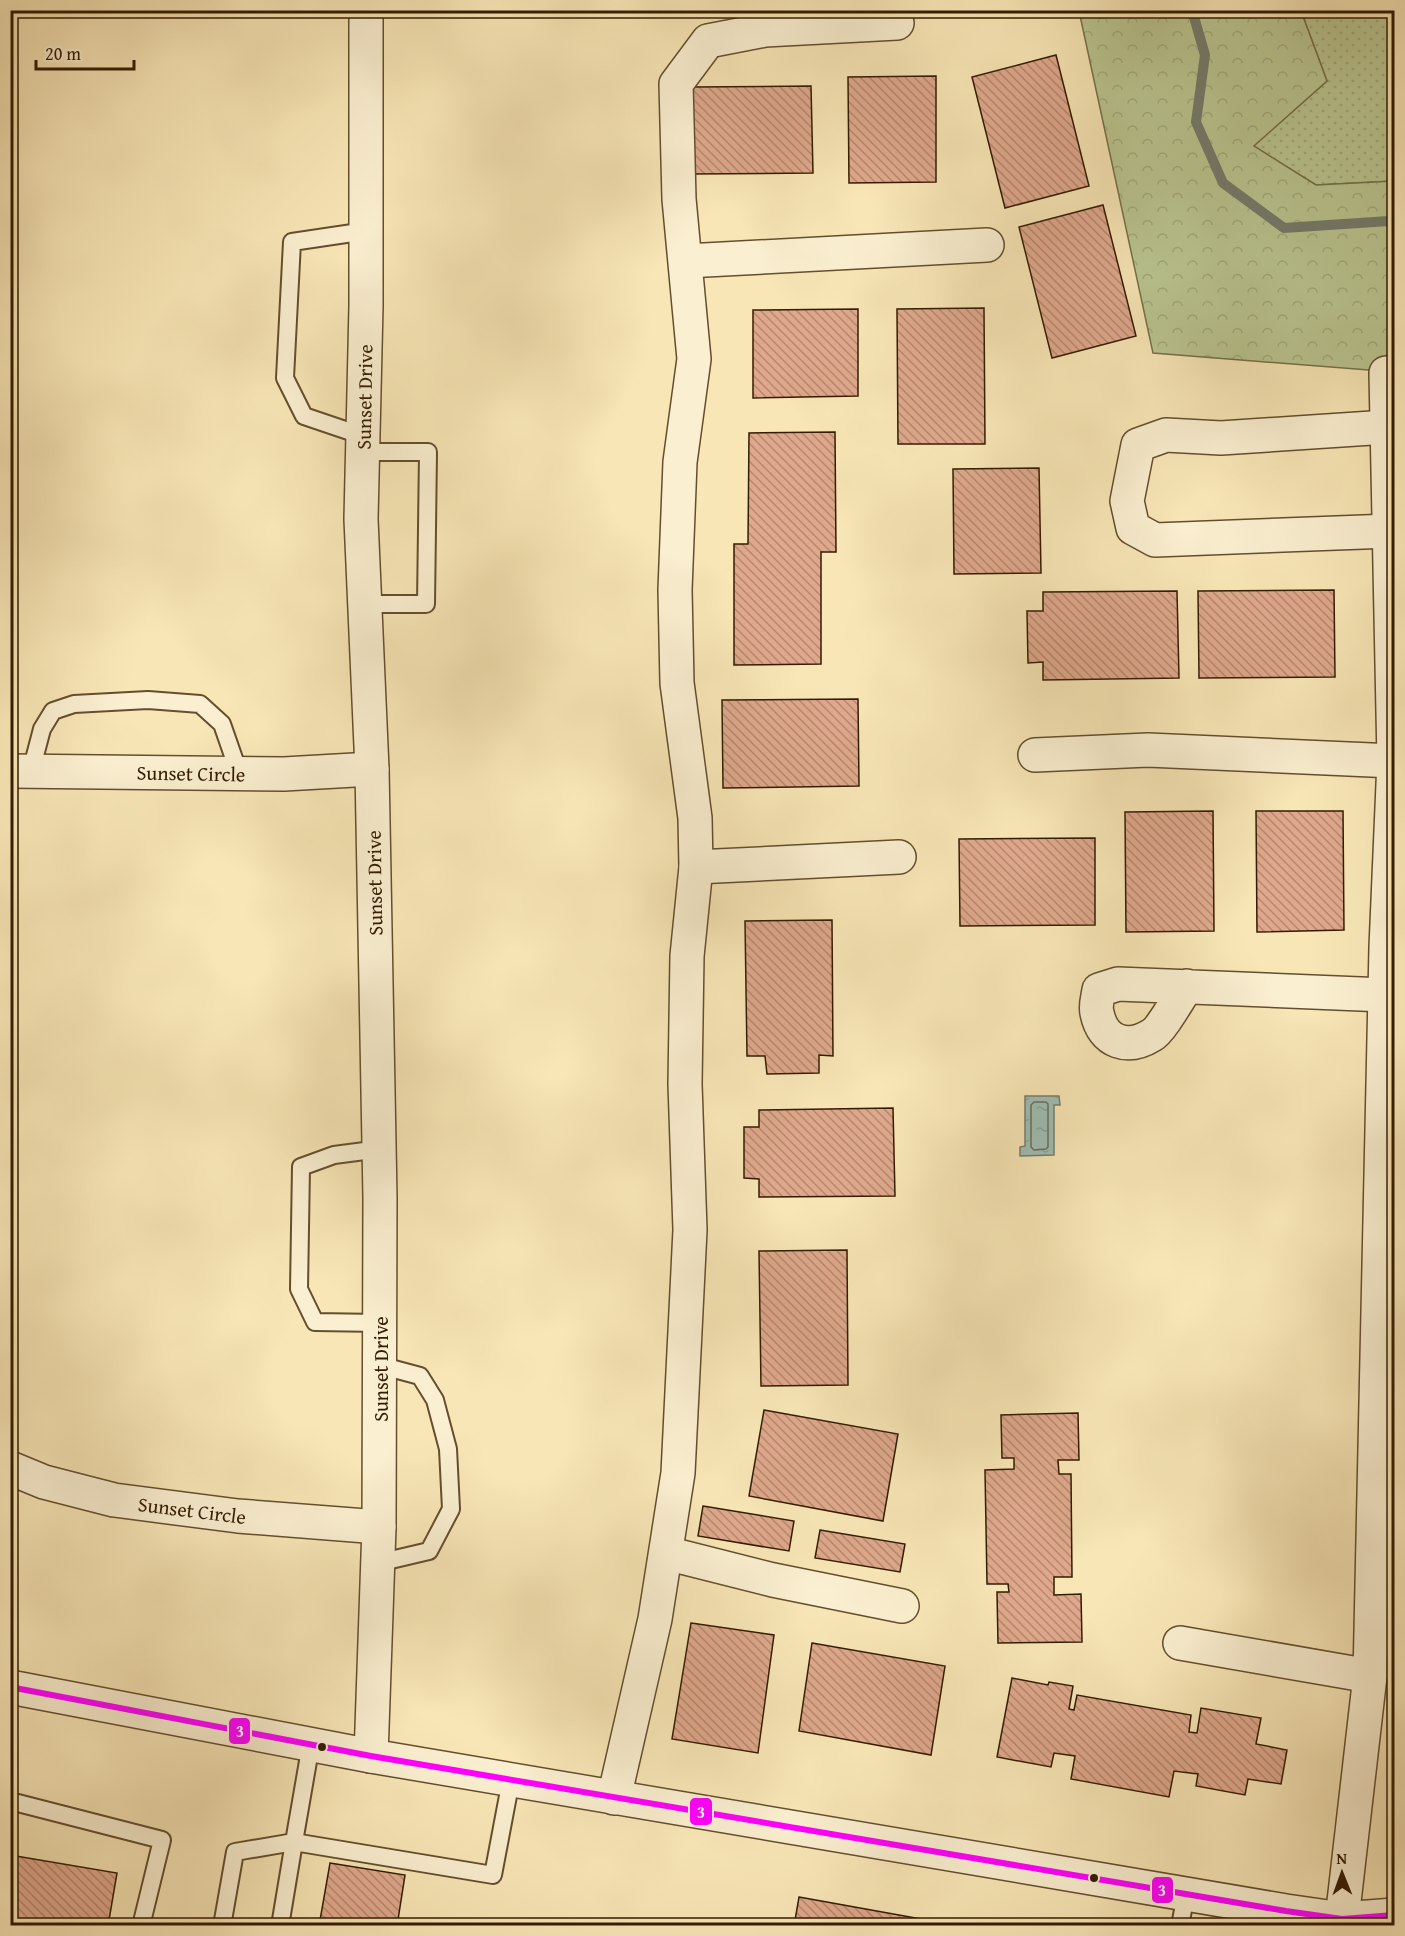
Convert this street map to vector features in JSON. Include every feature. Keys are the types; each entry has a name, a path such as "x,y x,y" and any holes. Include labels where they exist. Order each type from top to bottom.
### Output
{"street":[{"name":"Sunset Drive","path":"366,10 366,231 361,519 372,769 380,1149 379,1527 371,1756"},
{"path":"614,1798 655,1619 678,1473 690,1230 685,1084 687,956 696,867 695,818 677,682 675,590 680,462 694,359 679,199 676,84 708,41 765,30 897,23"},
{"path":"686,261 987,245"},
{"path":"1342,1919 1370,1676 1385,995 1394,761 1386,373"},
{"path":"1387,427 1221,438 1166,435 1138,445 1127,501 1133,528 1155,540 1390,531"},
{"path":"1035,754 1148,750 1394,761"},
{"name":"Sunset Circle","path":"21,771 284,774 372,769"},
{"path":"696,867 899,857"},
{"path":"1187,986 1385,995"},
{"name":"Sunset Circle","path":"10,1468 44,1482 114,1500 238,1516 379,1527"},
{"path":"666,1553 773,1580 902,1606"},
{"path":"1180,1643 1370,1676"},
{"path":"10,1687 371,1756 614,1798 1183,1910 1342,1919 1395,1915"}],"lane":[{"path":"365,604 426,604 428,452 363,444 304,416 285,378 292,242 366,231"},
{"path":"21,771 53,711 74,704 148,700 200,704 222,724 238,773"},
{"path":"380,1149 334,1155 301,1167 299,1289 315,1322 380,1323"},
{"path":"378,1563 429,1551 451,1509 448,1449 435,1400 420,1376 380,1365"},
{"path":"280,1926 311,1744"},
{"path":"222,1926 235,1852 294,1842 493,1875 511,1780"},
{"path":"10,1801 162,1840 141,1926"}],"green space":[{"path":"1079,11 1301,11 1327,81 1254,146 1316,185 1394,181 1394,372 1153,353"},
{"path":"1301,11 1394,11 1394,181 1316,185 1253,146 1327,81"}],"water":[{"path":"1025,1096 1059,1096 1060,1105 1054,1105 1054,1155 1020,1156 1020,1147 1025,1146"}],"building":[{"path":"1056,55 1089,186 1005,208 972,77"},
{"path":"936,76 936,182 849,183 848,77"},
{"path":"811,86 813,173 693,174 692,87"},
{"path":"1103,205 1136,336 1052,358 1019,227"},
{"path":"984,308 985,444 898,444 897,309"},
{"path":"858,309 858,396 753,398 753,310"},
{"path":"835,432 836,552 821,552 821,664 734,665 734,544 748,544 749,433"},
{"path":"1039,468 1041,573 954,574 953,469"},
{"path":"1334,590 1335,677 1199,678 1198,591"},
{"path":"1177,591 1179,678 1043,680 1043,662 1028,663 1027,611 1043,611 1043,592"},
{"path":"858,699 859,786 723,788 722,700"},
{"path":"1213,811 1214,931 1126,932 1125,812"},
{"path":"1256,811 1343,811 1344,930 1257,932"},
{"path":"1095,838 1095,925 960,926 959,839"},
{"path":"832,920 833,1056 819,1055 819,1073 767,1074 765,1056 747,1056 745,921"},
{"path":"893,1108 895,1196 759,1197 759,1179 744,1178 744,1127 759,1127 759,1110"},
{"path":"847,1250 848,1385 761,1386 759,1251"},
{"path":"764,1410 898,1434 883,1521 749,1496"},
{"path":"1078,1413 1079,1460 1058,1460 1059,1474 1071,1474 1072,1577 1054,1577 1054,1595 1081,1594 1082,1642 998,1643 997,1592 1009,1592 1008,1584 987,1584 985,1470 1014,1469 1014,1458 1002,1458 1001,1415"},
{"path":"703,1506 794,1521 789,1551 698,1536"},
{"path":"820,1530 905,1544 900,1572 815,1558"},
{"path":"691,1623 774,1635 758,1753 672,1739"},
{"path":"812,1643 945,1666 931,1755 799,1731"},
{"path":"1012,1678 1048,1685 1049,1682 1073,1686 1069,1709 1074,1710 1077,1695 1191,1715 1189,1732 1197,1733 1201,1708 1261,1718 1256,1744 1287,1750 1281,1784 1248,1779 1245,1795 1196,1786 1198,1774 1174,1771 1169,1797 1071,1779 1075,1756 1054,1753 1051,1767 997,1757"},
{"path":"10,1855 117,1873 108,1926 10,1926"},
{"path":"330,1863 405,1875 397,1926 319,1926"},
{"path":"799,1897 960,1926 794,1926"}],"waterway":[{"path":"1192,10 1205,55 1196,122 1223,183 1284,228 1389,221 1394,223"}],"transit line":[{"name":"3","path":"10,1687 371,1756 1286,1911 1342,1919 1394,1915"}]}
